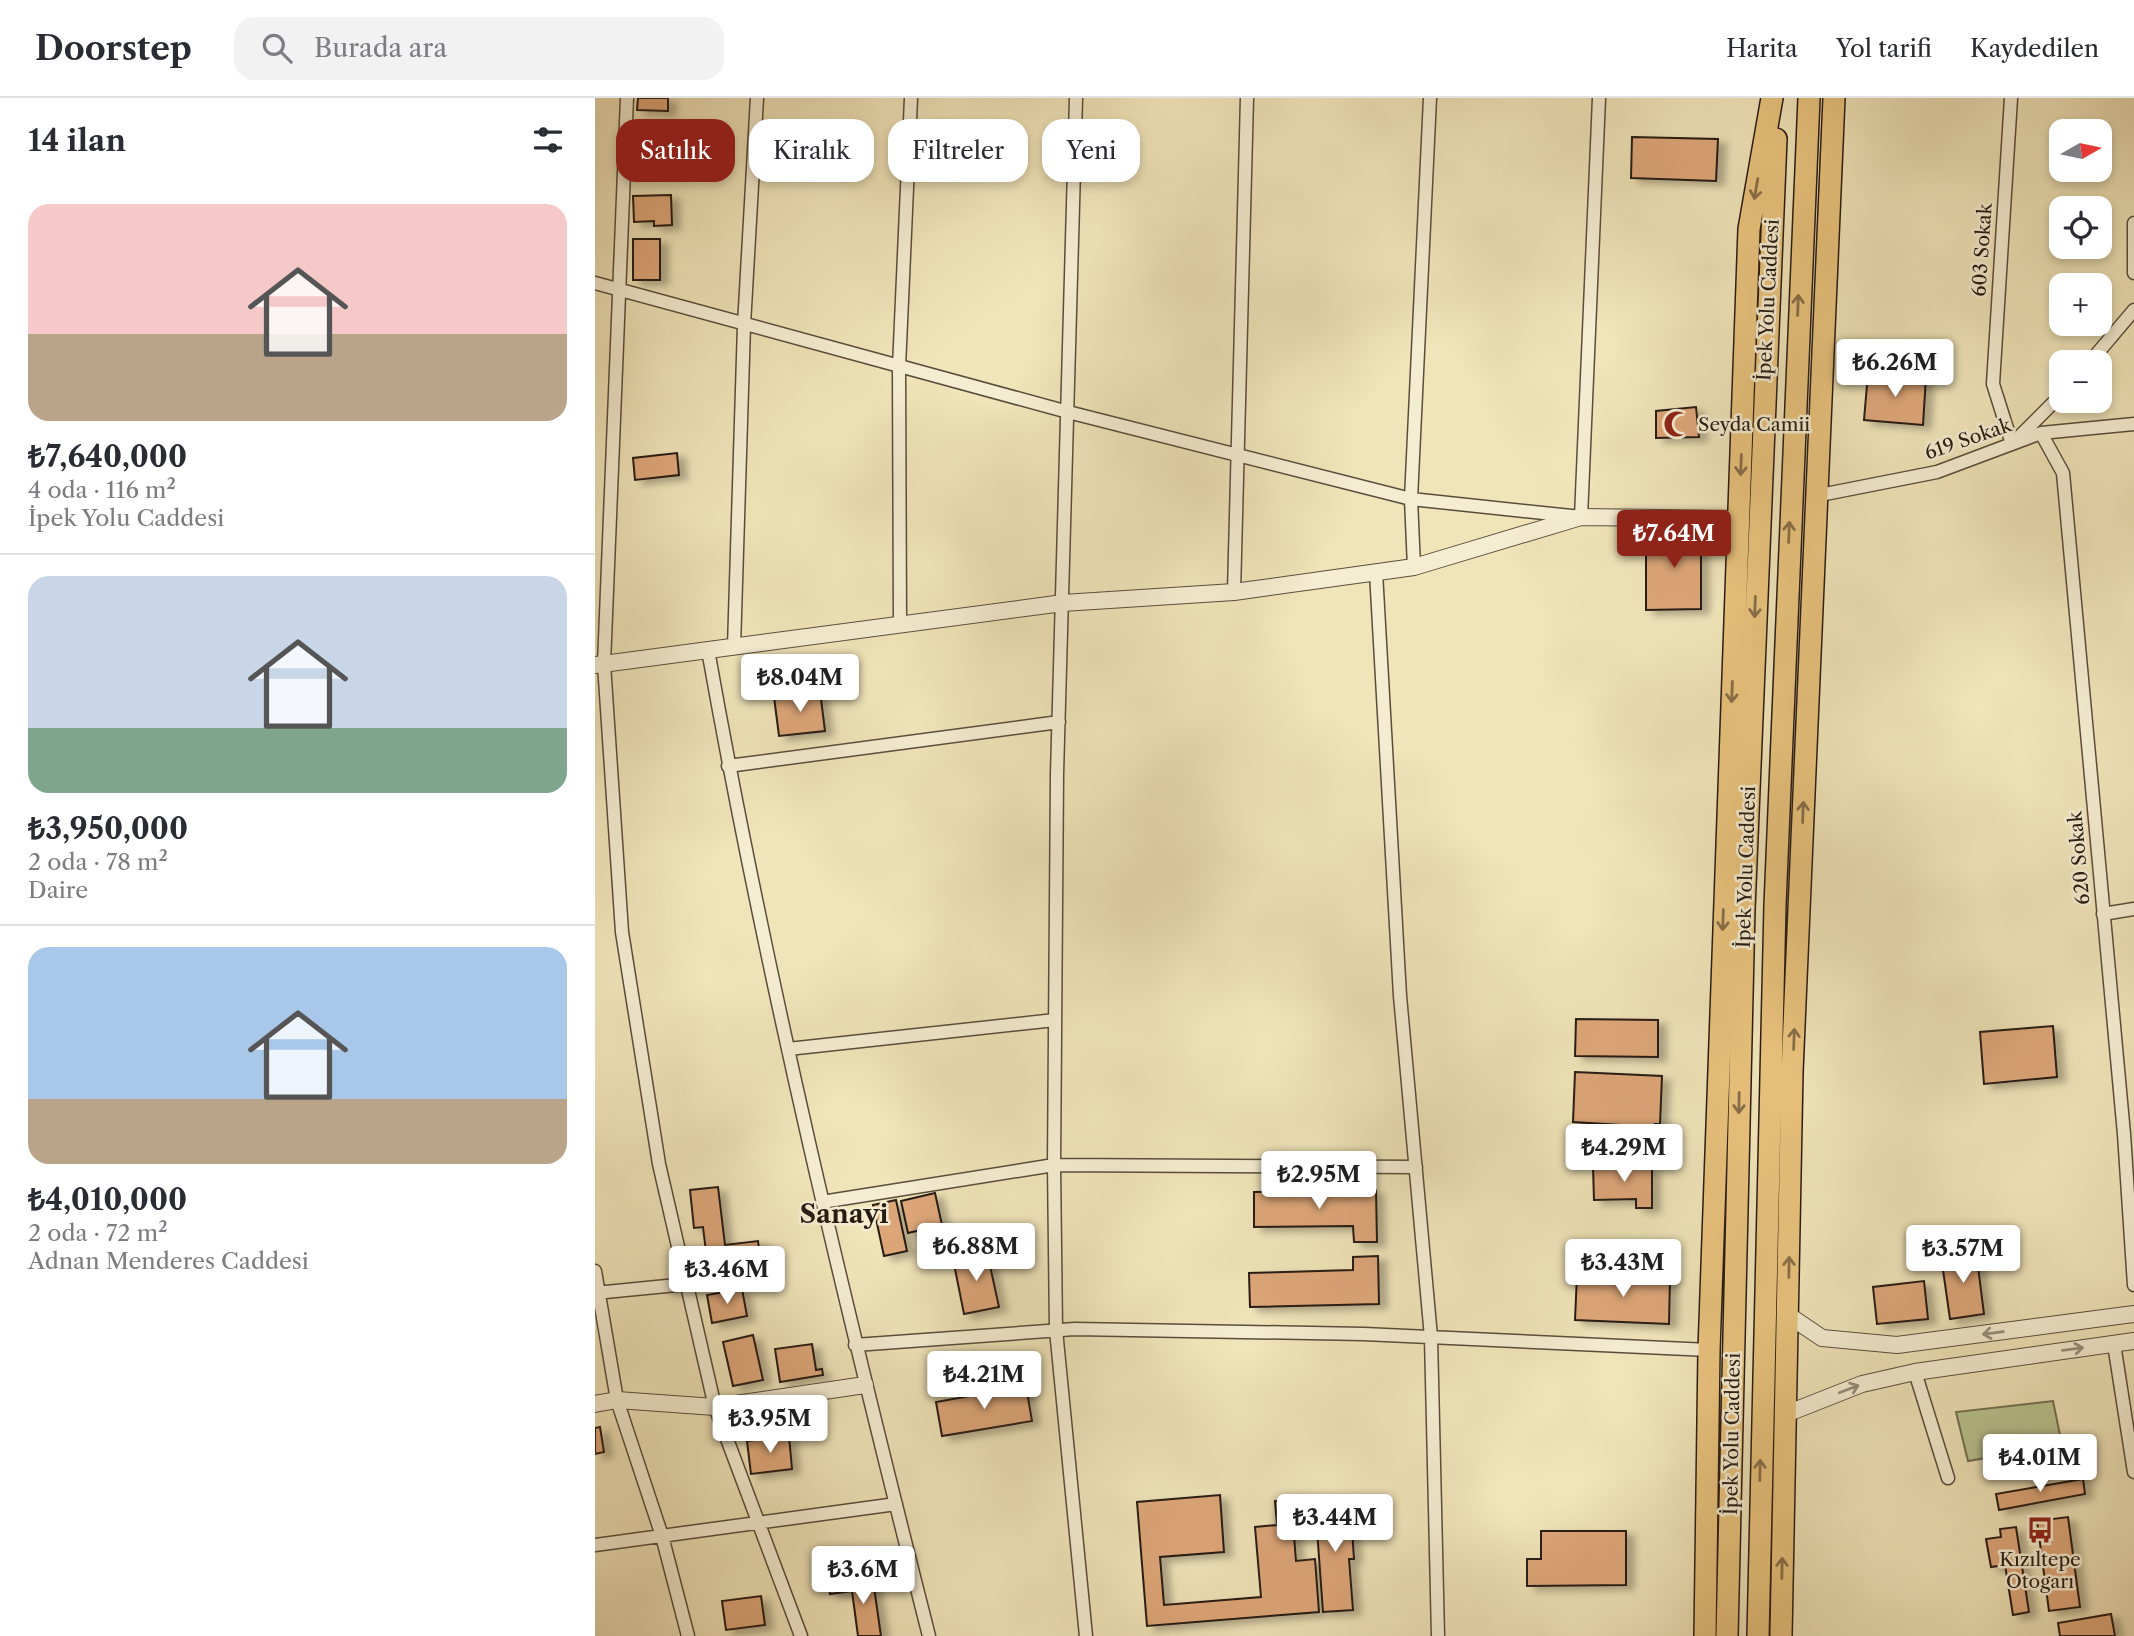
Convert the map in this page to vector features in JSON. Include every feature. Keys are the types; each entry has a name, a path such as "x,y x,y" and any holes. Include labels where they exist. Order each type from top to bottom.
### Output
{"highway":[{"path":"1705,1636 1709,1350 1749,229 1772,98"},
{"name":"İpek Yolu Caddesi","path":"1727,1636 1744,910 1778,98"},
{"name":"İpek Yolu Caddesi","path":"1758,1636 1775,905 1809,98"},
{"path":"1781,1636 1792,1072 1833,98"}],"street":[{"path":"627,98 599,665 622,932 659,1164 715,1407 801,1636"},
{"path":"734,647 744,325 757,98"},
{"path":"900,625 899,366 911,98"},
{"path":"1076,98 1059,722 1055,1020 1056,1330 1086,1636"},
{"path":"1234,592 1247,98"},
{"path":"1414,567 1411,499 1430,98"},
{"path":"1581,517 1599,98"},
{"name":"603 Sokak","path":"2011,98 1993,384 2012,444"},
{"path":"2134,223 2134,274"},
{"path":"595,283 1068,412 1411,499 1581,517 1739,519"},
{"path":"2100,350 2134,310"},
{"path":"2012,444 2049,407"},
{"name":"619 Sokak","path":"1815,496 1937,472 2041,433 2134,424"},
{"name":"620 Sokak","path":"2041,433 2063,473 2134,1285"},
{"path":"599,665 1063,603 1234,592 1414,567 1581,517"},
{"path":"1376,572 1400,996 1431,1337 1438,1636"},
{"path":"708,650 728,766 822,1202 855,1345 929,1636"},
{"path":"728,766 1059,722"},
{"path":"2103,914 2134,909"},
{"path":"788,1049 1055,1020"},
{"path":"822,1202 1055,1165 1416,1167"},
{"path":"595,1271 617,1400 662,1536 688,1636"},
{"path":"597,1293 687,1284"},
{"path":"1788,1315 1822,1338 1897,1345 2134,1314"},
{"path":"855,1345 1056,1330 1431,1337 1709,1350"},
{"path":"1786,1414 1862,1384 1915,1372 2134,1341"},
{"path":"2114,1344 2134,1472"},
{"path":"1915,1372 1948,1478"},
{"path":"595,1404 617,1400 715,1407 865,1385"},
{"path":"595,1545 896,1504"}],"green space":[{"path":"2053,1401 2062,1445 1968,1461 1956,1412"}],"building":[{"path":"638,98 668,98 668,111 637,110"},
{"path":"1632,137 1718,139 1716,181 1631,178"},
{"path":"671,195 672,225 654,226 654,221 634,222 633,196"},
{"path":"633,239 660,239 660,280 633,280"},
{"path":"1868,373 1926,377 1923,425 1864,420"},
{"name":"Seyda Camii","path":"1696,407 1699,437 1656,438 1656,411"},
{"path":"677,453 679,475 635,480 633,458"},
{"path":"1701,529 1701,609 1646,610 1646,531"},
{"path":"820,691 825,731 779,736 774,697"},
{"path":"1576,1019 1658,1020 1658,1057 1575,1056"},
{"path":"2053,1026 2057,1077 1984,1084 1980,1032"},
{"path":"1575,1072 1662,1076 1660,1124 1655,1124 1654,1154 1627,1153 1627,1142 1619,1142 1620,1125 1573,1122"},
{"path":"1652,1166 1652,1208 1636,1208 1636,1199 1594,1200 1593,1167"},
{"path":"718,1187 725,1245 758,1241 762,1271 709,1277 703,1227 694,1228 690,1190"},
{"path":"1376,1190 1377,1242 1354,1242 1353,1226 1254,1227 1254,1192"},
{"path":"935,1193 942,1225 908,1233 901,1201"},
{"path":"896,1200 907,1251 884,1256 873,1205"},
{"path":"1976,1251 1984,1314 1950,1319 1941,1256"},
{"path":"987,1252 999,1307 964,1314 953,1259"},
{"path":"1378,1256 1379,1304 1250,1307 1249,1273 1353,1270 1353,1257"},
{"path":"1577,1274 1670,1277 1669,1324 1575,1320"},
{"path":"1924,1281 1928,1319 1877,1324 1873,1287"},
{"path":"742,1289 747,1316 712,1323 707,1295"},
{"path":"753,1335 763,1380 733,1386 723,1342"},
{"path":"812,1344 816,1370 822,1369 823,1375 780,1382 775,1349"},
{"path":"1026,1386 1032,1421 942,1436 936,1402"},
{"path":"600,1427 604,1452 595,1454 595,1428"},
{"path":"789,1436 792,1469 751,1474 747,1441"},
{"path":"2083,1479 2085,1494 1999,1510 1996,1494"},
{"path":"1220,1495 1224,1552 1160,1557 1164,1605 1261,1597 1255,1527 1277,1525 1275,1501 1291,1499 1296,1561 1315,1559 1319,1612 1147,1626 1137,1502"},
{"path":"1350,1500 1354,1559 1349,1559 1353,1610 1323,1612 1315,1502"},
{"path":"2068,1517 2080,1607 2049,1611 2037,1521"},
{"path":"2016,1527 2029,1612 2013,1615 2005,1565 1991,1567 1986,1539 2001,1537 2000,1529"},
{"path":"1541,1531 1626,1531 1626,1585 1527,1586 1527,1559 1541,1559"},
{"path":"873,1580 881,1636 858,1636 852,1591 830,1594 829,1586"},
{"path":"761,1596 765,1625 726,1630 722,1601"},
{"path":"2111,1614 2115,1636 2060,1636 2058,1623"}],"place":[{"name":"Seyda Camii","path":"1677,424"},
{"name":"Kızıltepe Otogarı","path":"2040,1530"}],"district":[{"name":"Sanayi","path":"844,1214"}]}
